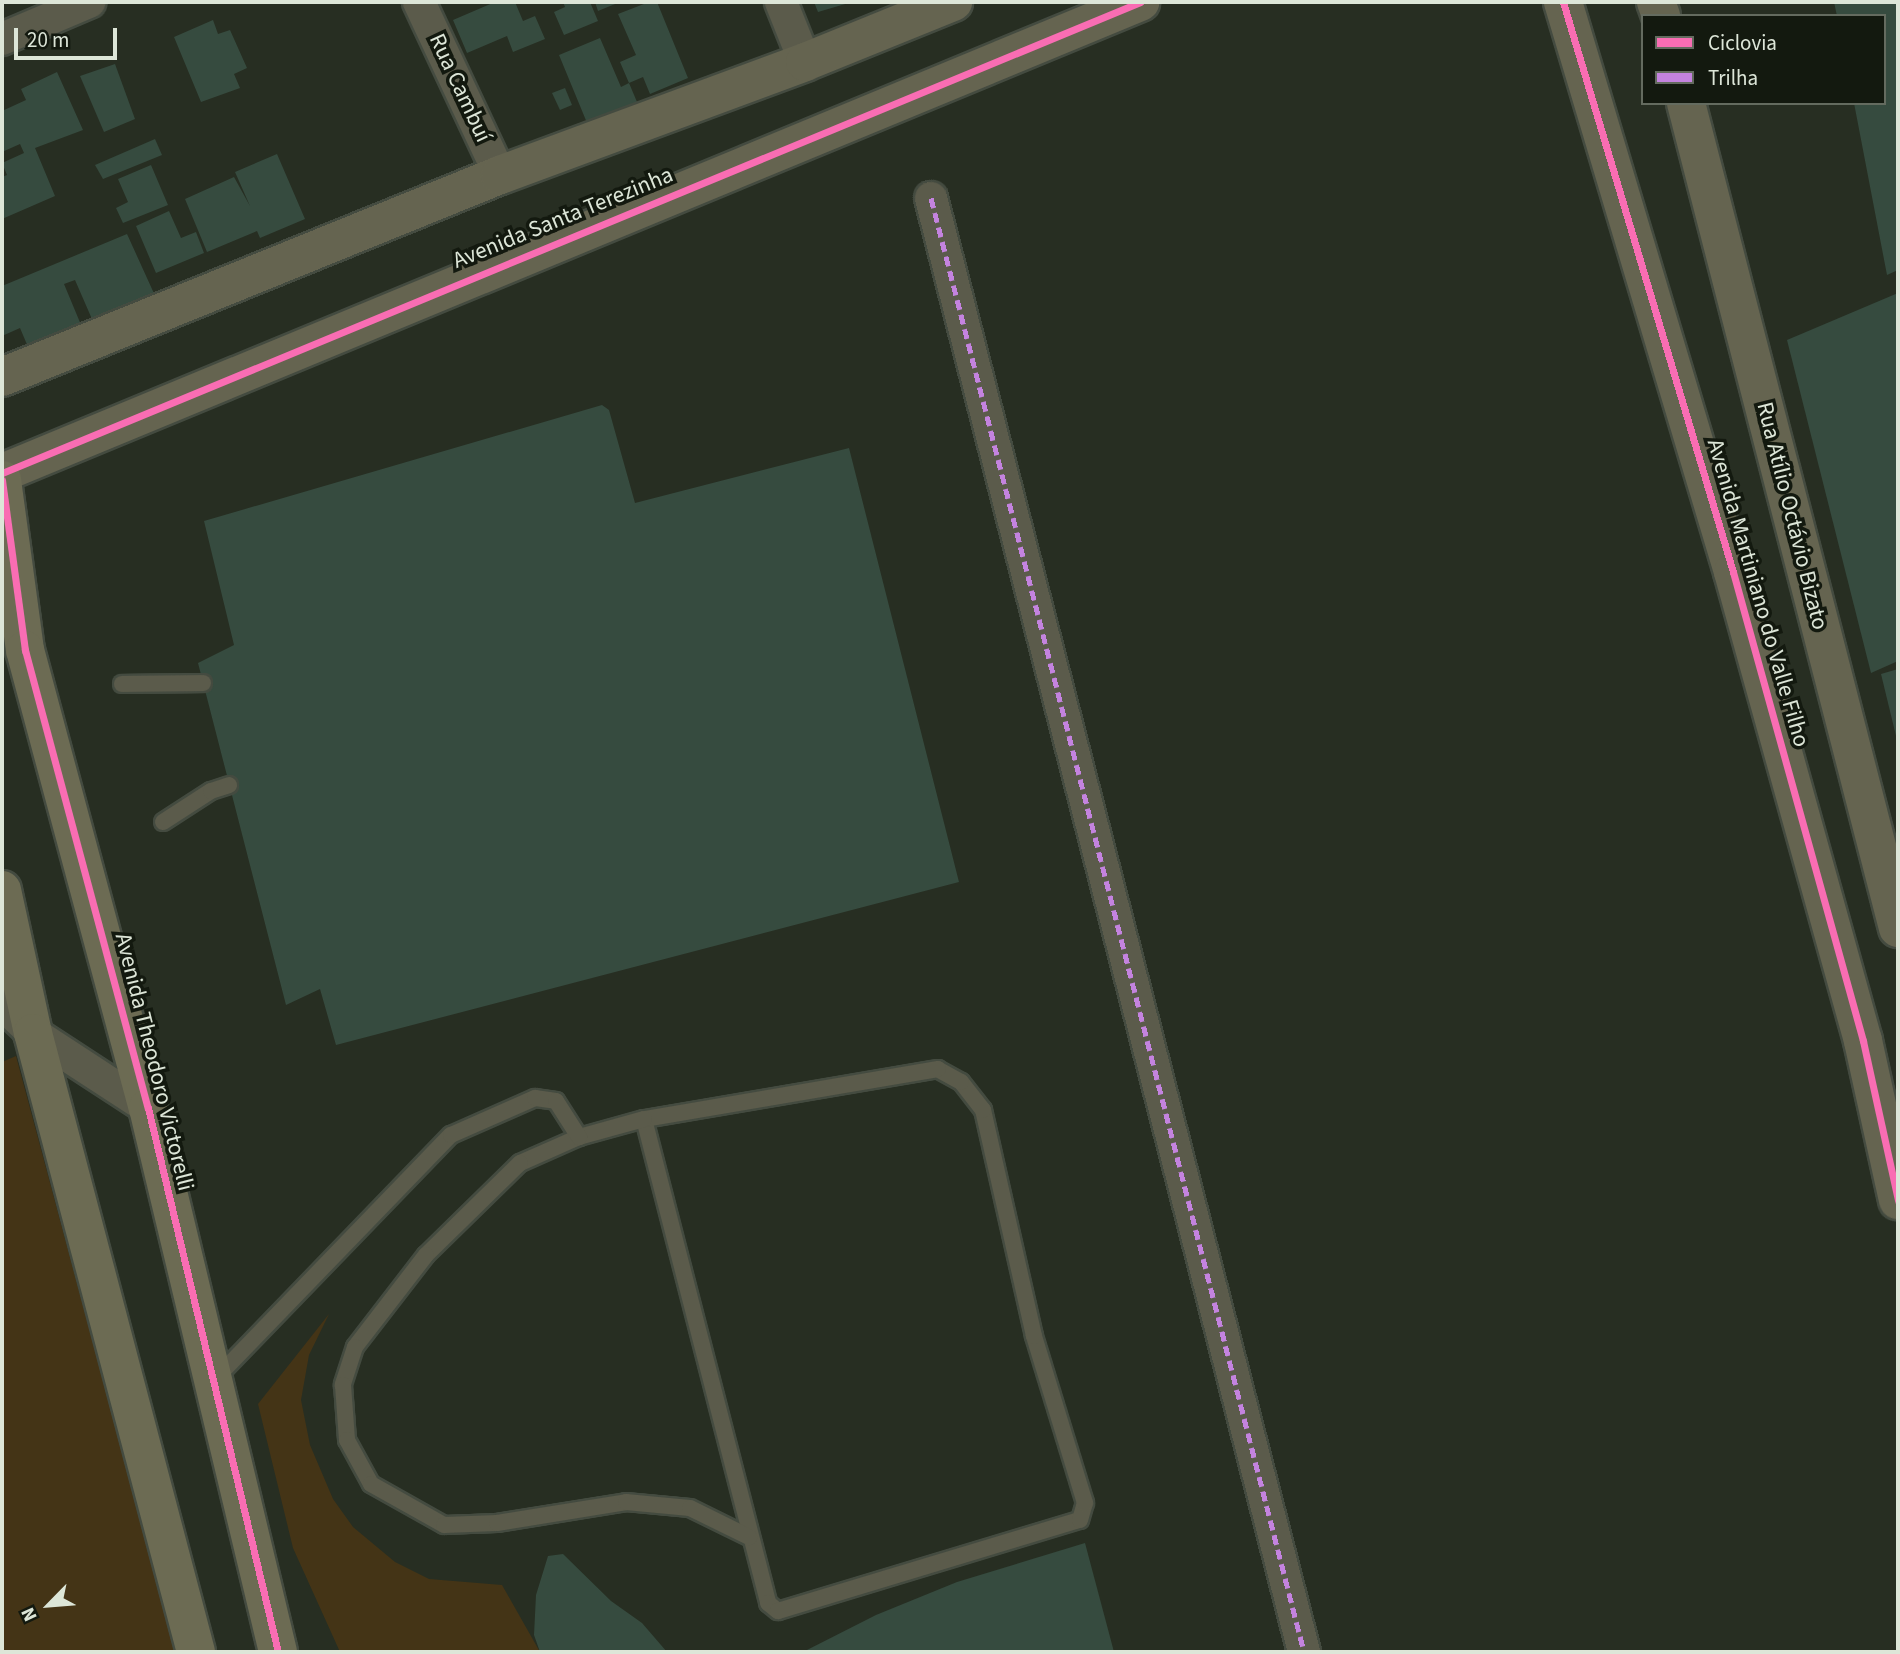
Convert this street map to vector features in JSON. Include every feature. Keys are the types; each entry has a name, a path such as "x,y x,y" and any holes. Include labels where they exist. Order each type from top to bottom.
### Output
{"main road":[{"name":"Avenida Theodoro Victorelli","path":"2,480 25,650 148,1108 278,1652"},
{"path":"2,890 33,1033 196,1652"}],"street":[{"path":"2,39 89,2"},
{"name":"Rua Cambuí","path":"419,2 500,175"},
{"path":"781,2 805,62"},
{"path":"2,377 500,175 805,62 953,2"},
{"name":"Avenida Santa Terezinha","path":"2,473 1140,2"},
{"name":"Avenida Martiniano do Valle Filho","path":"1563,2 1718,521 1863,1041 1898,1200"},
{"name":"Rua Atílio Octávio Bizato","path":"1687,105 1898,928"},
{"path":"931,198 1304,1652"},
{"path":"2,1004 33,1033 148,1108"},
{"path":"1863,1041 1888,1049 1898,1077"}],"lane":[{"path":"122,684 203,683"},
{"path":"163,822 211,791 229,785"},
{"path":"643,1119 763,1591 778,1611 1080,1520 1086,1503 1034,1336 983,1110 961,1082 938,1069 916,1070 643,1119 579,1138 520,1163 426,1255 355,1347 343,1385 347,1440 358,1465 371,1484 444,1525 497,1523 626,1502 690,1508 749,1536"},
{"path":"213,1381 451,1135 535,1098 555,1101 579,1138"}],"shaded area":[{"path":"16,1056 176,1652 2,1652 2,1062"},
{"path":"329,1314 309,1355 301,1400 310,1445 333,1499 353,1527 395,1562 429,1579 502,1585 540,1652 340,1652 293,1548 258,1404"}],"building":[{"path":"495,2 515,2 523,21 535,16 545,39 513,52 507,36 467,53 453,20"},
{"path":"563,2 590,2 598,21 564,35 554,12 565,7"},
{"path":"595,2 620,2 598,11"},
{"path":"649,2 657,2 688,78 650,94 643,77 629,83 620,62 636,55 618,14"},
{"path":"814,2 852,2 818,12"},
{"path":"1834,2 1898,2 1898,270 1887,275 1854,105 1886,105 1886,14 1837,14"},
{"path":"213,20 218,34 230,30 247,68 234,74 240,88 201,102 174,37"},
{"path":"600,38 621,87 629,83 640,109 592,135 559,55"},
{"path":"115,64 135,119 104,132 80,76"},
{"path":"57,72 83,130 35,148 55,196 2,219 2,177 7,175 2,163 24,153 20,144 2,152 2,111 26,100 21,89"},
{"path":"565,88 572,105 560,110 552,93"},
{"path":"155,139 162,155 103,179 95,165"},
{"path":"277,154 305,219 260,238 257,231 207,252 185,199 234,177 250,206 235,172"},
{"path":"151,165 168,205 123,223 116,208 128,202 118,179"},
{"path":"169,211 181,238 196,232 204,253 156,273 136,226"},
{"path":"127,234 157,300 95,326 75,280 64,284 84,332 31,354 20,328 2,336 2,286"},
{"path":"1898,293 1898,661 1871,673 1787,340"},
{"path":"602,405 609,410 635,503 849,448 959,882 336,1045 320,989 286,1005 198,663 234,645 204,521"},
{"path":"1898,669 1898,740 1897,740 1881,674"},
{"path":"1085,1543 1114,1652 803,1652 876,1615 957,1582"},
{"path":"563,1554 611,1601 642,1623 667,1652 540,1652 534,1635 536,1595 548,1556"}],"marked path":[{"path":"931,198 1304,1652"}],"cycle path":[{"path":"2,473 1140,2"},
{"path":"1563,2 1733,572 1863,1041 1898,1200"},
{"path":"2,480 25,650 148,1108 278,1652"}]}
